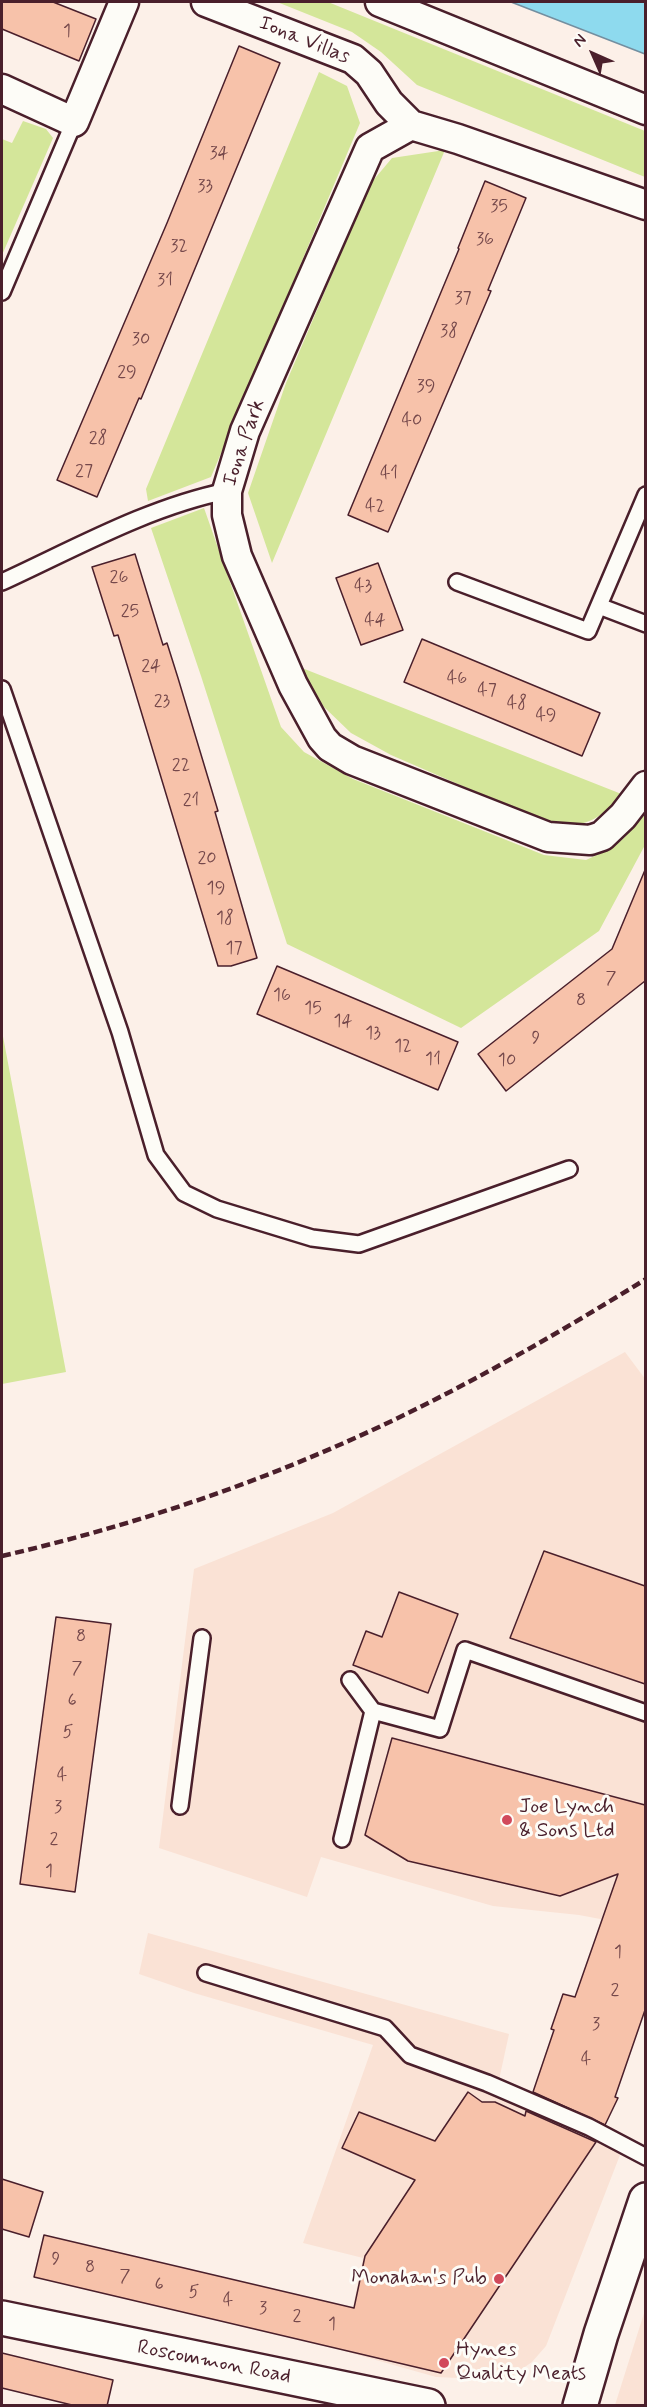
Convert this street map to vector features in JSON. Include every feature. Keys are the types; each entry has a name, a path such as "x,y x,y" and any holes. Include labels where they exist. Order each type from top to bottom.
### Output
{"main road":[{"path":"580,2406 645,2200"},
{"name":"Roscommon Road","path":"2,2318 428,2406"}],"street":[{"path":"2,89 74,122 124,2"},
{"name":"Iona Villas","path":"206,2 353,59 369,73 389,103 411,125"},
{"path":"380,2 645,110"},
{"path":"411,125 458,139 645,205"},
{"name":"Iona Park","path":"411,125 370,148 245,431 227,491 227,515 237,556 312,722 330,747 352,760 548,837 590,840 602,836 623,816 645,786"}],"lane":[{"path":"2,292 74,122"},
{"path":"2,582 135,521 196,498 227,491"},
{"path":"457,582 588,631 645,495"},
{"path":"599,606 645,624"},
{"path":"2,689 120,1032 156,1155 184,1193 217,1209 312,1238 359,1244 569,1169"},
{"path":"180,1806 202,1638"},
{"path":"350,1680 374,1711 440,1729 465,1650 645,1713"},
{"path":"342,1839 374,1711"},
{"path":"206,1973 385,2028 410,2055 488,2083 589,2127 645,2157"}],"shaded area":[{"path":"625,1352 646,1380 645,1930 627,1924 579,1915 493,1906 321,1857 307,1897 159,1848 194,1569 333,1513"},
{"path":"148,1933 509,2034 499,2080 625,2142 546,2346 532,2362 506,2380 436,2377 344,2351 363,2258 303,2243 373,2045 194,1993 139,1974"},
{"path":"645,2310 645,2405 615,2405"}],"green space":[{"path":"277,2 328,2 645,131 645,177 417,85 381,52 352,32"},
{"path":"319,72 347,86 360,123 211,477 148,501 146,489"},
{"path":"23,121 46,129 53,138 2,255 2,139 12,143"},
{"path":"445,150 272,563 248,493 286,383 371,183 392,158"},
{"path":"204,508 281,727 304,752 353,779 544,855 586,860 612,848 624,838 645,813 645,845 599,931 461,1028 287,944 151,528"},
{"path":"302,668 624,795 594,819 577,825 557,827 391,755 351,733 324,707 307,684"},
{"path":"2,1031 66,1372 2,1384"}],"water":[{"path":"511,2 645,2 645,54"}],"building":[{"path":"2,2 53,2 96,19 79,61 2,29"},
{"path":"239,46 280,63 141,399 139,398 97,497 57,480 167,223"},
{"path":"485,181 526,198 488,290 491,291 388,532 348,515"},
{"path":"135,554 163,645 167,643 178,678 218,811 215,812 257,958 231,966 218,966 118,635 114,636 92,567"},
{"path":"378,563 403,630 361,645 336,578"},
{"path":"422,639 600,713 582,756 404,682"},
{"path":"645,870 645,981 506,1091 478,1054 612,949"},
{"path":"277,966 458,1042 438,1090 257,1014"},
{"path":"544,1551 645,1586 645,1684 510,1638"},
{"path":"399,1592 458,1614 428,1693 353,1665 366,1631 382,1637"},
{"path":"56,1617 111,1624 75,1892 20,1884"},
{"name":"Joe Lynch & Sons Ltd","path":"392,1738 645,1805 645,2010 615,2097 618,2098 605,2125 533,2092 554,2030 551,2029 563,1994 575,1997 618,1874 560,1896 408,1861 365,1835"},
{"path":"468,2092 482,2102 495,2102 525,2116 526,2111 596,2142 441,2373 34,2277 44,2235 354,2308 365,2256 415,2180 342,2148 359,2112 435,2141"},
{"path":"2,2179 43,2192 29,2237 2,2229"},
{"path":"2,2353 113,2380 107,2406 76,2406 2,2388"}],"railway":[{"path":"2,1556 90,1534 177,1507 262,1477 346,1442 423,1406 499,1366 646,1279"}],"place":[{"name":"Joe Lynch & Sons Ltd","path":"507,1820"},
{"name":"Monahan's Pub","path":"499,2279"},
{"name":"Hynes Quality Meats","path":"444,2363"}]}
